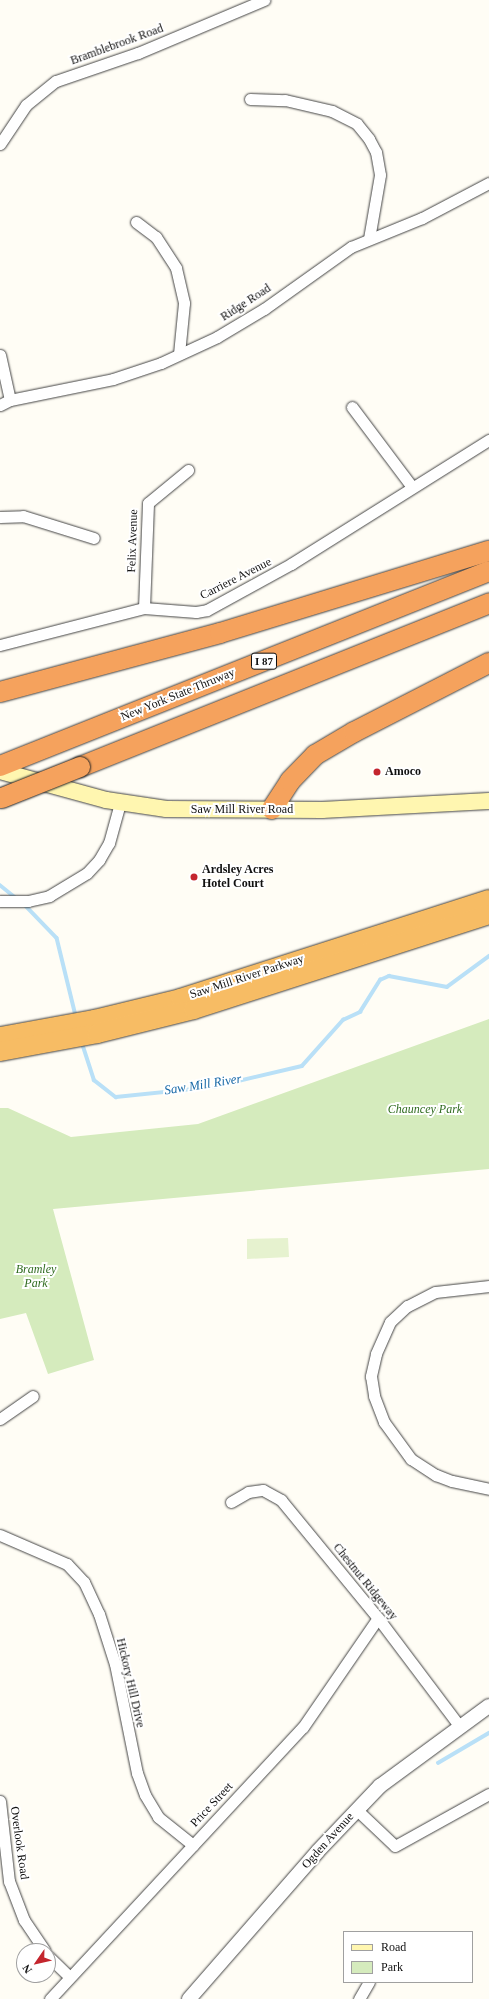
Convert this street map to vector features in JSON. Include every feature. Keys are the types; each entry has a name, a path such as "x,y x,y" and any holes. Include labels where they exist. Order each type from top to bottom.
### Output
{"highway":[{"path":"0,692 220,634 489,551"},
{"name":"New York State Thruway","path":"0,766 489,571"},
{"name":"I 87","path":"1,798 489,603"},
{"path":"272,809 294,776 315,755 354,732 489,663"},
{"name":"Saw Mill River Parkway","path":"96,1026 489,899"},
{"name":"Saw Mill River Parkway","path":"0,1051 60,1034 96,1026 193,1009 489,914"},
{"name":"Saw Mill River Parkway","path":"0,1036 60,1034"}],"main road":[{"name":"Saw Mill River Road","path":"0,771 120,803 188,810 322,810 489,801"}],"street":[{"name":"Bramblebrook Road","path":"0,144 26,105 56,82 138,53 264,0"},
{"path":"250,99 285,100 332,111 357,124 369,139 376,152 380,175 369,239"},
{"name":"Ridge Road","path":"0,405 10,400 113,379 179,354 217,337 250,317 321,266 351,247 422,218 489,183"},
{"path":"136,222 156,237 176,268 184,303 179,354"},
{"path":"0,355 10,400"},
{"path":"352,407 412,487"},
{"name":"Carriere Avenue","path":"0,645 144,608 196,612 207,610 291,564 436,471 489,440"},
{"name":"Felix Avenue","path":"144,608 148,503 188,470"},
{"path":"0,517 23,516 94,538"},
{"path":"0,901 43,898 75,882 99,860 113,832 120,803"},
{"path":"489,1286 434,1292 407,1306 390,1322 376,1354 371,1376 374,1396 384,1422 411,1459 436,1475 452,1481 489,1489"},
{"path":"0,1419 33,1396"},
{"name":"Chestnut Ridgeway","path":"231,1502 248,1492 262,1490 281,1500 378,1618 460,1727"},
{"name":"Hickory Hill Drive","path":"1,1538 67,1564 84,1582 99,1614 115,1664 137,1773 146,1795 158,1817 193,1845"},
{"name":"Price Street","path":"50,1999 303,1727 378,1618"},
{"name":"Ogden Avenue","path":"189,1999 380,1786 489,1706"},
{"path":"357,1810 395,1846 489,1794"},
{"name":"Overlook Road","path":"0,1801 10,1881 24,1920 40,1943"},
{"path":"56,1964 70,1977"},
{"path":"359,1999 368,1983"}],"green space":[{"name":"Chauncey Park","path":"489,1019 489,1169 53,1209 94,1360 48,1374 26,1313 0,1319 0,1108 8,1108 71,1137 198,1124"},
{"path":"288,1238 289,1257 247,1259 247,1239"}],"waterway":[{"name":"Saw Mill River","path":"0,885 16,898"},
{"name":"Saw Mill River","path":"24,904 57,938 76,1016"},
{"name":"Saw Mill River","path":"82,1042 94,1080 116,1097 213,1087 302,1066 343,1020 360,1012 380,980 389,976 447,987 489,956"},
{"path":"438,1763 489,1733"}],"place":[{"name":"Amoco","path":"377,772"},
{"name":"Ardsley Acres Hotel Court","path":"194,877"}],"park label":[{"name":"Bramley Park","path":"36,1277"}]}
